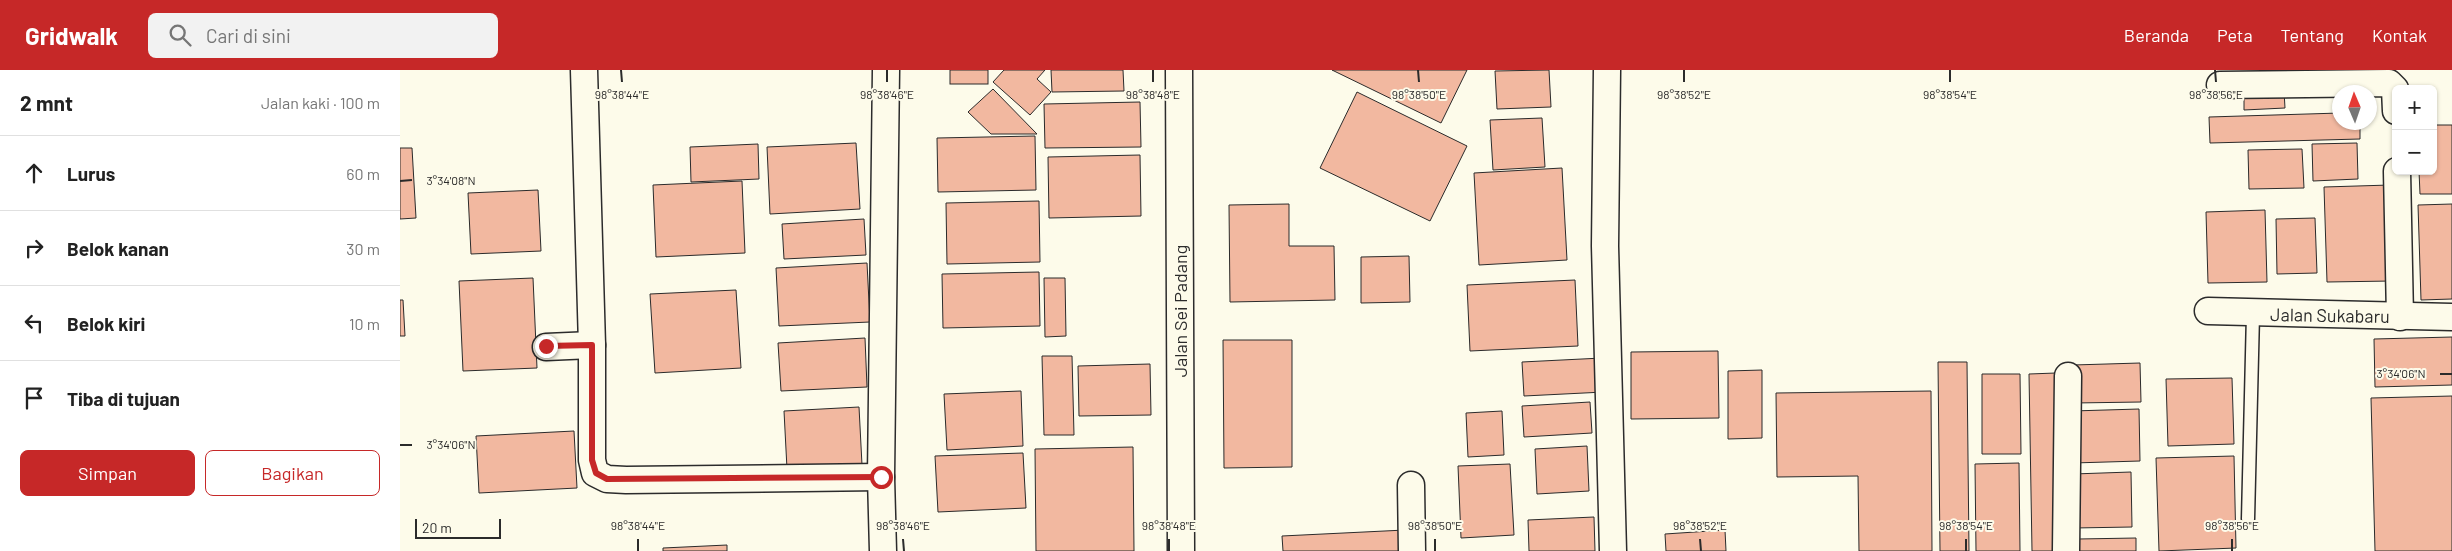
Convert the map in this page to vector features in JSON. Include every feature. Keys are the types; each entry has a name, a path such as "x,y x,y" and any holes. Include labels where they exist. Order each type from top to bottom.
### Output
{"street":[{"path":"584,70 592,345 592,460 596,473 607,479 881,477"},
{"path":"883,551 881,477 886,70"},
{"name":"Jalan Sei Padang","path":"1179,70 1181,551"},
{"path":"1607,70 1605,246 1613,551"},
{"path":"2220,85 2389,83 2392,86"},
{"path":"2397,175 2400,317"},
{"name":"Jalan Sukabaru","path":"2208,311 2254,314 2452,317"},
{"path":"546,346 592,345"},
{"path":"2066,551 2068,376"},
{"path":"1411,485 1412,551"}],"lane":[{"path":"2248,519 2254,314"}],"building":[{"path":"950,70 988,70 988,84 950,84"},
{"path":"1004,70 1045,70 1037,79 1051,92 1030,115 993,82"},
{"path":"1051,70 1123,70 1124,91 1052,92"},
{"path":"1332,70 1467,70 1441,123"},
{"path":"1549,70 1551,107 1497,109 1495,71"},
{"path":"993,89 1037,134 991,134 968,112"},
{"path":"2284,91 2285,108 2244,110 2244,93"},
{"path":"1357,92 1467,146 1430,221 1320,168"},
{"path":"1140,102 1141,147 1045,148 1044,104"},
{"path":"2332,113 2332,130 2360,130 2360,139 2210,143 2209,117"},
{"path":"1542,118 1545,167 1493,170 1490,120"},
{"path":"2437,125 2452,125 2452,194 2420,194 2419,175 2437,175"},
{"path":"1035,136 1036,190 938,192 937,138"},
{"path":"856,143 860,209 770,214 767,147"},
{"path":"2357,143 2358,179 2313,181 2312,144"},
{"path":"758,144 759,179 691,182 690,147"},
{"path":"400,148 412,148 416,218 400,219"},
{"path":"2302,149 2304,188 2249,189 2248,150"},
{"path":"1140,155 1141,216 1049,218 1048,157"},
{"path":"1562,168 1567,260 1479,265 1474,173"},
{"path":"742,181 745,253 656,257 653,185"},
{"path":"2390,185 2392,281 2327,282 2324,187"},
{"path":"538,190 541,251 471,254 468,193"},
{"path":"1039,201 1040,262 947,264 946,203"},
{"path":"1289,204 1289,246 1334,246 1335,300 1230,302 1229,205"},
{"path":"2452,204 2452,299 2421,300 2418,205"},
{"path":"2265,210 2267,282 2208,283 2206,212"},
{"path":"2315,218 2317,273 2277,274 2276,219"},
{"path":"864,219 866,255 784,259 782,224"},
{"path":"1409,256 1410,302 1361,303 1361,257"},
{"path":"867,263 870,322 779,326 776,268"},
{"path":"1039,272 1040,326 943,328 942,274"},
{"path":"533,278 537,368 463,371 459,281"},
{"path":"1044,278 1065,278 1066,336 1045,337"},
{"path":"1575,280 1578,346 1470,351 1467,285"},
{"path":"736,290 741,368 655,373 650,294"},
{"path":"400,300 403,300 405,336 400,336"},
{"path":"2452,337 2452,385 2375,387 2374,339"},
{"path":"865,338 867,387 781,391 778,343"},
{"path":"1223,340 1292,340 1292,467 1224,468"},
{"path":"1718,351 1719,418 1631,419 1631,352"},
{"path":"1042,356 1072,356 1074,435 1044,435"},
{"path":"1602,358 1604,392 1524,396 1522,362"},
{"path":"1938,362 1967,362 1969,551 1940,551"},
{"path":"2140,363 2141,402 2074,403 2073,365"},
{"path":"1150,364 1151,415 1079,416 1078,366"},
{"path":"1762,370 1762,438 1728,439 1728,371"},
{"path":"2056,373 2059,551 2032,551 2029,374"},
{"path":"1982,374 2020,374 2021,454 1982,454"},
{"path":"2232,378 2234,444 2168,446 2166,379"},
{"path":"1021,391 1023,446 947,450 944,394"},
{"path":"1931,391 1932,551 1859,551 1858,476 1777,477 1776,393"},
{"path":"2452,396 2452,551 2375,551 2371,398"},
{"path":"1590,402 1592,433 1524,437 1522,406"},
{"path":"859,407 862,465 787,469 784,411"},
{"path":"2139,409 2140,461 2073,463 2072,411"},
{"path":"1502,411 1504,455 1468,457 1466,413"},
{"path":"574,431 577,488 479,493 476,436"},
{"path":"1587,446 1589,491 1537,494 1535,449"},
{"path":"1133,447 1134,551 1036,551 1035,449"},
{"path":"1023,453 1026,508 938,512 935,456"},
{"path":"2234,456 2236,548 2159,551 2156,458"},
{"path":"2019,463 2020,551 1976,551 1975,464"},
{"path":"1510,464 1514,535 1461,538 1458,466"},
{"path":"2131,472 2132,527 2074,528 2073,474"},
{"path":"1594,517 1595,551 1529,551 1528,520"},
{"path":"1405,530 1406,551 1283,551 1282,536"},
{"path":"1725,530 1726,551 1666,551 1665,534"},
{"path":"2136,538 2136,551 2078,551 2078,539"},
{"path":"727,545 727,551 663,551 663,548"}],"route":[{"path":"546,346 592,345 592,460 596,473 607,479 881,477"}]}
